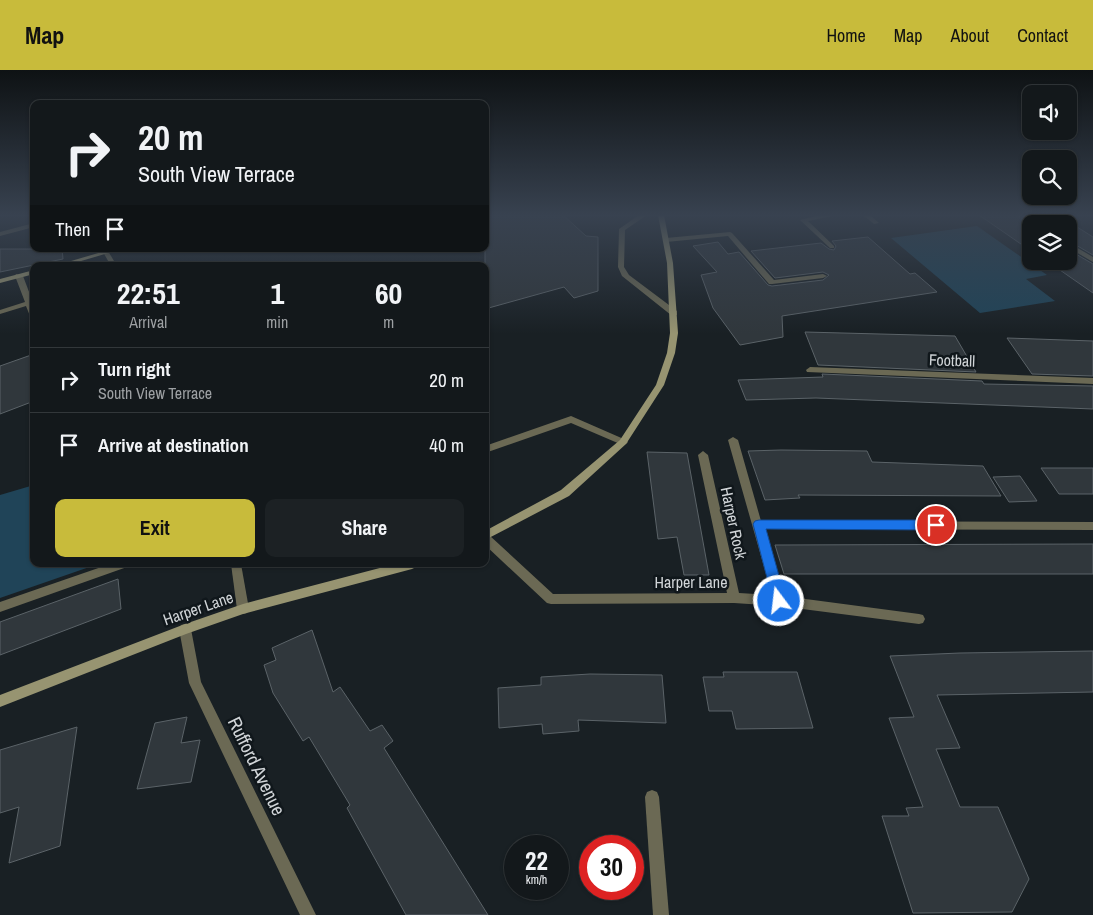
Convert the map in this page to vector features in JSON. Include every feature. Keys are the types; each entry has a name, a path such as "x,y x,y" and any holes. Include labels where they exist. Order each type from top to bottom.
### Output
{"street":[{"path":"71,262 97,254"},
{"path":"621,254 621,267 626,276 674,313"},
{"name":"Harper Lane","path":"489,535 565,493 623,442 660,385 671,353 674,334 669,254"},
{"path":"748,254 772,282 823,276"},
{"path":"0,281 30,273"},
{"path":"19,276 30,307"},
{"path":"0,312 28,303"},
{"name":"Football","path":"810,370 1093,380"},
{"path":"489,449 571,419 623,442"},
{"path":"733,440 759,524 779,601"},
{"name":"Harper Rock","path":"702,455 734,598"},
{"path":"759,524 1093,526"},
{"name":"Harper Lane","path":"489,541 551,599 734,598 779,601 920,619"},
{"path":"0,607 114,567"},
{"path":"236,567 243,610"},
{"name":"Harper Lane","path":"0,701 185,629 243,610 401,567"},
{"name":"Rufford Avenue","path":"185,629 194,684 308,915"},
{"path":"652,797 661,915"}],"shaded area":[{"path":"911,254 1018,254 1022,258 1022,270 1040,270 1047,275 1026,279 1055,301 980,313"},
{"path":"30,486 30,567 89,567 0,598 0,495"}],"building":[{"path":"0,254 63,254 63,259 48,262 30,262 30,266 0,272"},
{"path":"485,254 598,254 598,291 574,298 564,287 489,308 489,262 485,262"},
{"path":"701,254 741,254 768,285 772,286 823,280 829,275 823,272 775,278 754,254 888,254 910,274 915,273 937,292 782,316 783,337 740,345 713,308 701,275 717,272"},
{"path":"1077,255 1093,264 1093,293 1060,270 1077,270"},
{"path":"805,332 955,336 976,372 818,365"},
{"path":"1007,338 1093,341 1093,376 1032,374"},
{"path":"30,355 30,403 0,414 0,366"},
{"path":"822,374 982,381 984,384 1093,386 1093,409 816,398 746,400 738,380 823,377"},
{"path":"748,451 867,451 872,462 983,466 1001,496 798,495 800,498 765,500"},
{"path":"647,452 687,453 709,575 684,575 677,537 658,539"},
{"path":"1041,468 1093,468 1093,494 1059,494"},
{"path":"1020,476 1037,501 1009,502 993,477"},
{"path":"1093,544 1093,574 784,574 775,545"},
{"path":"118,579 121,609 0,655 0,622"},
{"path":"312,630 333,692 340,687 370,731 382,725 393,741 384,748 488,915 406,915 347,808 350,805 309,737 303,741 273,693 264,665 276,660 272,648"},
{"path":"1093,651 1093,692 937,695 960,748 936,749 960,807 998,807 1029,879 1012,912 913,913 882,816 909,816 906,808 923,807 889,718 914,717 890,656"},
{"path":"723,672 797,672 813,728 736,729 732,711 709,711 703,677 724,677"},
{"path":"590,674 662,675 666,723 578,720 579,731 543,734 542,724 499,728 498,688 541,685 541,677"},
{"path":"187,717 181,743 200,740 191,782 137,789 155,723"},
{"path":"77,727 60,846 9,863 19,807 0,813 0,750"}],"route":[{"path":"779,601 759,524 936,525"}]}
